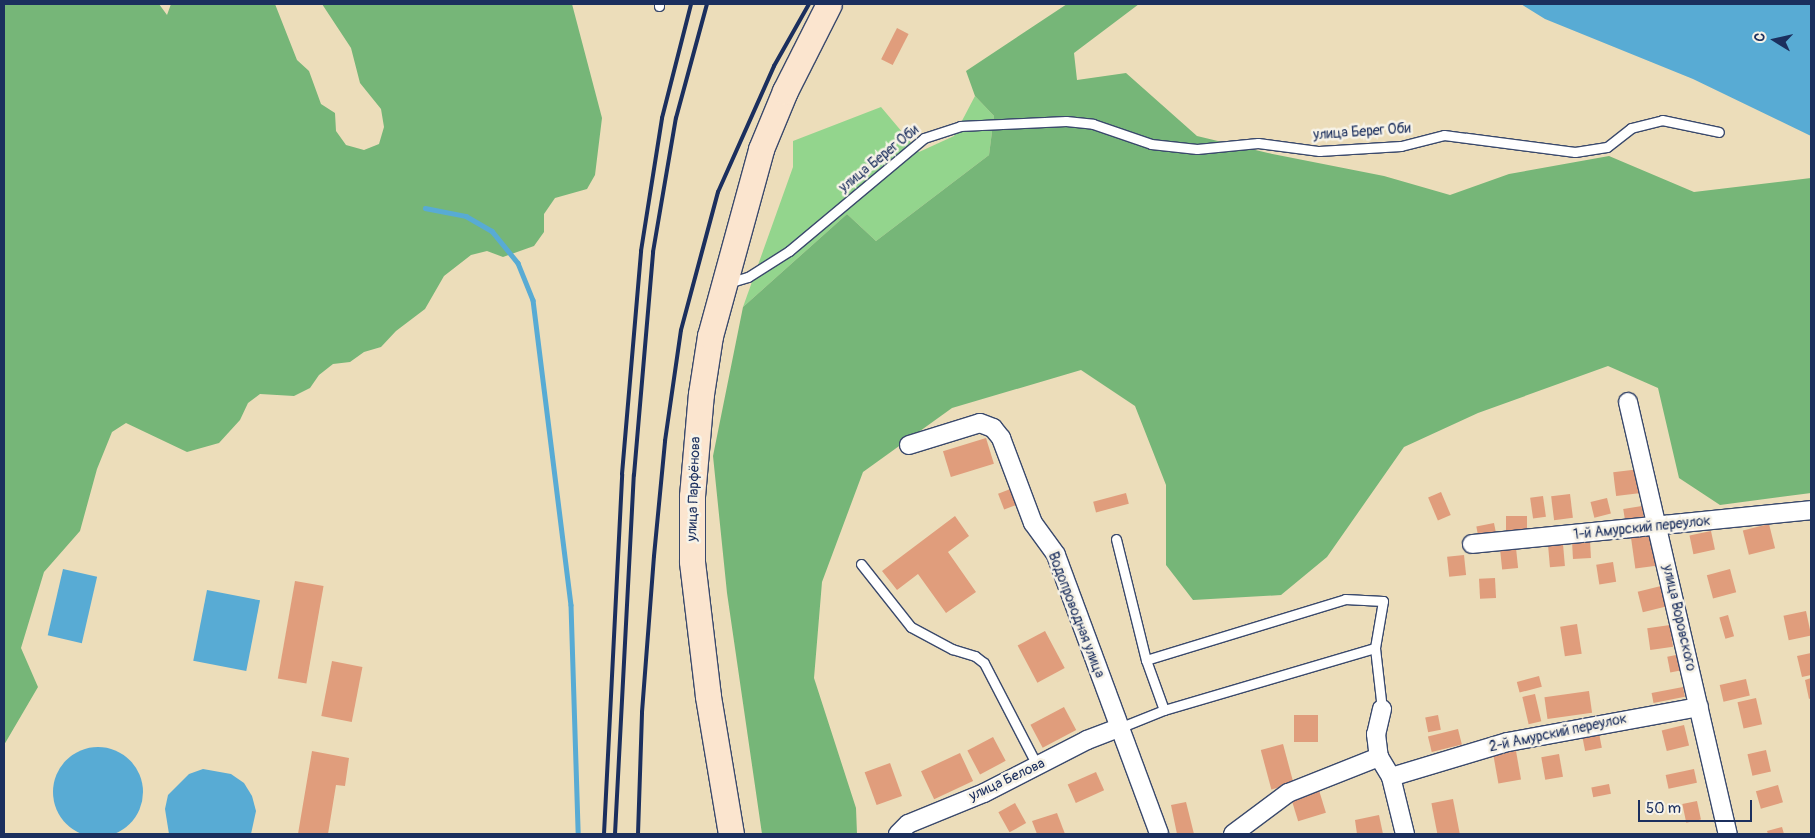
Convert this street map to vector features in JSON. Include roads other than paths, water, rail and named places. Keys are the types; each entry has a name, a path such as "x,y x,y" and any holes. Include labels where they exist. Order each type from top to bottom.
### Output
{"main road":[{"name":"улица Парфёнова","path":"731,834 708,696 692,561 695,443 710,336 761,149 784,91 829,4"}],"street":[{"name":"улица Воровского","path":"1628,402 1659,526 1728,834"},
{"name":"Водопроводная улица","path":"909,445 980,423 993,428 1001,438 1033,524 1056,555 1159,834"},
{"name":"1-й Амурский переулок","path":"1472,544 1811,510"},
{"name":"2-й Амурский переулок","path":"1391,777 1508,742 1699,707"},
{"path":"1382,709 1376,734 1379,757 1391,777 1405,834"},
{"name":"улица Белова","path":"898,834 908,824 1038,767 1087,740 1119,728"},
{"path":"1233,834 1288,793 1379,757"}],"lane":[{"name":"улица Берег Оби","path":"723,284 748,277 789,251 924,138 960,126 1066,121 1093,124 1151,144 1197,150 1258,143 1319,152 1401,146 1444,135 1575,152 1608,147 1631,128 1662,120 1719,132"},
{"path":"1116,539 1146,660 1164,710"},
{"path":"861,564 912,627 952,649 975,656 984,663 1038,767"},
{"path":"1146,660 1345,599 1383,601 1375,648 1382,709"},
{"path":"1119,728 1164,710 1375,648"}],"water":[{"path":"1521,4 1811,4 1811,136 1693,79 1545,19"},
{"path":"63,569 97,577 82,643 48,635"},
{"path":"207,590 260,600 246,671 193,661"},
{"path":"98,747 115,750 130,760 140,775 143,792 140,809 130,824 115,834 98,837 81,834 66,824 56,809 53,792 56,775 66,760 81,750"},
{"path":"203,769 231,774 244,783 252,796 256,811 251,834 169,834 165,809 168,795 189,774"}],"waterway":[{"path":"425,208 466,216 492,231 518,263 533,300 571,605 578,834"}],"railway":[{"path":"604,834 622,474 641,251 662,118 691,4"},
{"path":"615,834 634,475 653,252 676,118 707,4"},
{"path":"638,834 642,712 654,556 665,441 681,330 718,192 774,66 809,4"}]}
